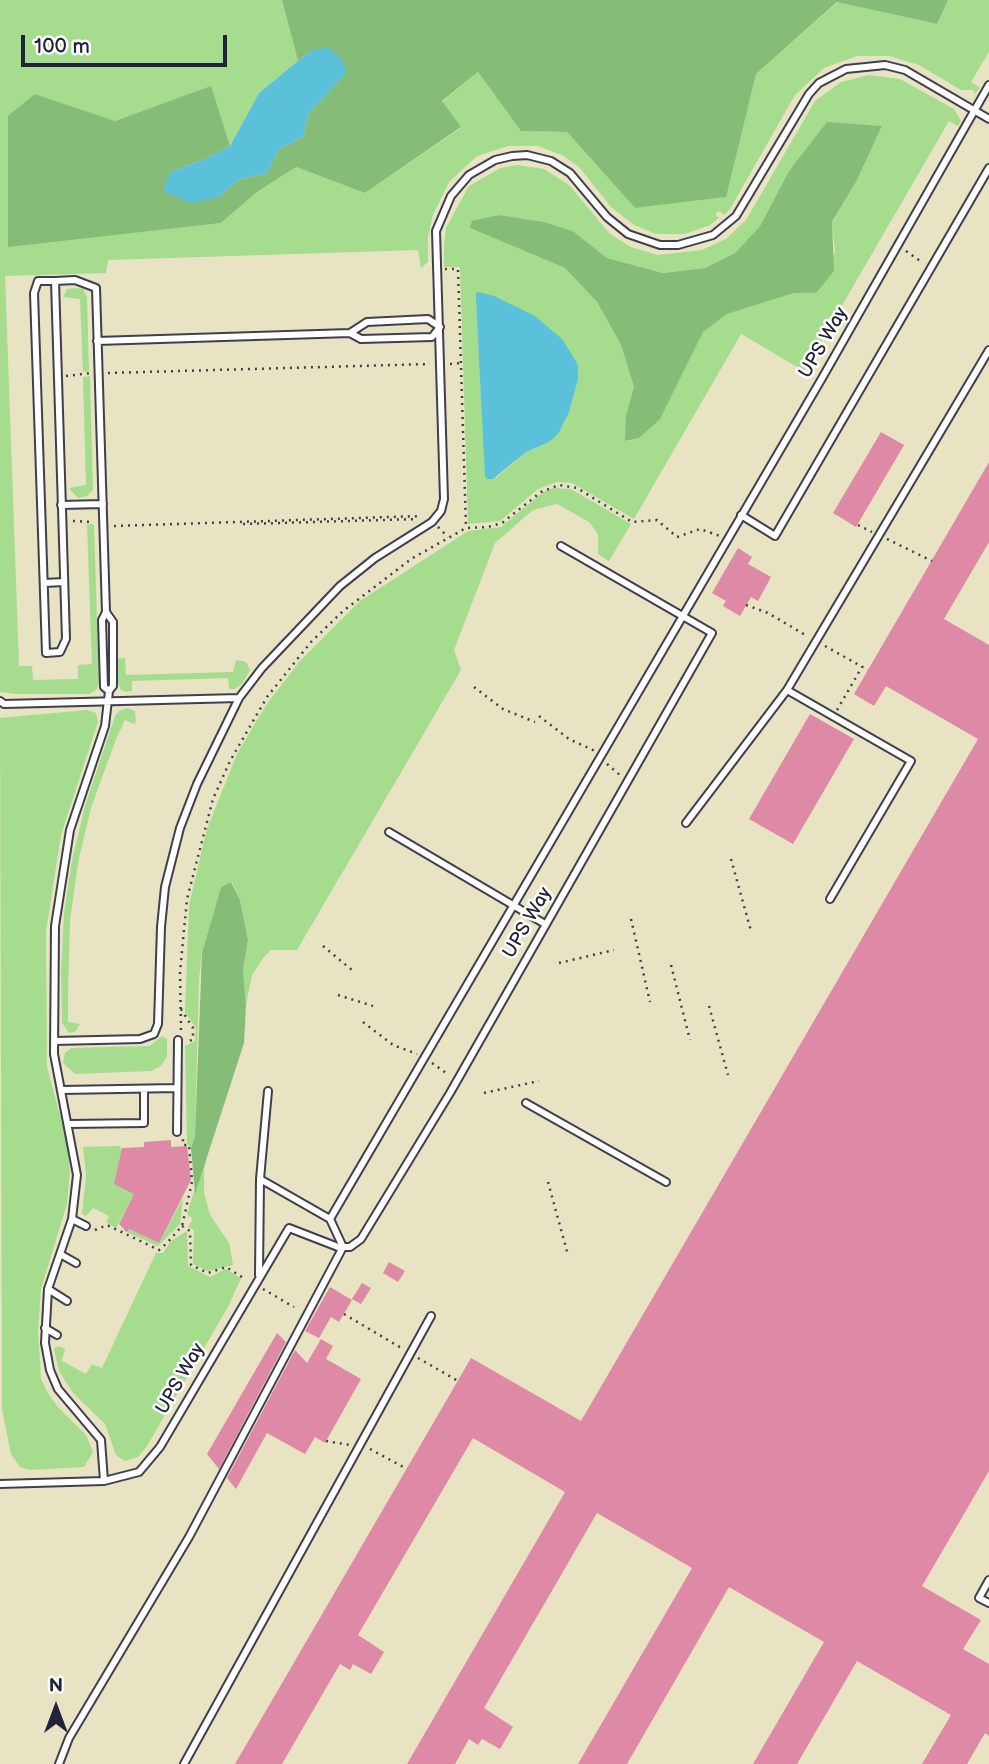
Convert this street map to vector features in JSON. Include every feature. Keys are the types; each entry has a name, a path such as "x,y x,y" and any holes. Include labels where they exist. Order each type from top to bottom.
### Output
{"lane":[{"path":"54,1041 140,1039 154,1034 158,1024 165,887 180,828 197,784 239,698 262,668 341,586 375,558 432,522 441,511 444,499 436,240 440,220 458,186 469,175 495,160 527,155 551,161 570,173 607,217 628,234 660,245 678,245 713,235 736,216 798,109 819,83 833,75 860,66 895,67 923,79 989,119"},
{"name":"UPS Way","path":"330,1219 989,85"},
{"path":"741,515 775,536 989,168"},
{"path":"55,281 64,646 60,652 46,653 34,293 38,281 75,280 96,288 106,612 113,622 113,686 109,691 105,726 77,807 61,873 55,926 56,1069 77,1175 72,1219 48,1289 45,1328 47,1360 55,1382 65,1400 91,1424 101,1440 104,1481"},
{"path":"97,341 350,332 367,322 428,319 440,327"},
{"path":"350,332 361,340 432,337 440,327"},
{"path":"686,823 787,690 989,350"},
{"path":"61,505 103,503"},
{"name":"UPS Way","path":"0,1484 104,1481 139,1472 160,1447 289,1228 343,1247 350,1247 361,1239 457,1081 712,633 561,545"},
{"path":"44,583 64,582"},
{"path":"787,690 911,761 830,899"},
{"path":"1,704 239,698"},
{"path":"389,832 545,924"},
{"path":"177,1132 178,1040"},
{"path":"62,1090 177,1088"},
{"path":"69,1124 144,1123 144,1089"},
{"path":"259,1277 260,1179 268,1091"},
{"path":"526,1103 666,1182"},
{"path":"59,1764 69,1738 189,1537 343,1247 330,1219 260,1179"},
{"path":"72,1219 86,1226"},
{"path":"60,1254 76,1263"},
{"path":"48,1289 67,1301"},
{"path":"184,1764 431,1316"},
{"path":"45,1328 57,1335"},
{"path":"989,1580 979,1598 989,1603"}],"path":[{"path":"898,244 930,269"},
{"path":"445,269 458,269 466,528"},
{"path":"73,375 461,363"},
{"path":"178,1040 181,948 191,877 213,799 240,742 267,697 311,642 373,585 448,537 466,528 495,526 541,492 559,485 577,488 632,522 657,520 677,537 700,529 727,538"},
{"path":"70,522 103,524 415,514 424,517 243,524"},
{"path":"432,522 448,537"},
{"path":"858,525 932,561"},
{"path":"833,716 862,666"},
{"path":"474,687 503,709 536,722"},
{"path":"538,716 569,739 600,756 627,781"},
{"path":"732,859 751,930"},
{"path":"631,919 650,1002"},
{"path":"323,946 352,970"},
{"path":"559,963 614,950"},
{"path":"671,965 690,1040"},
{"path":"338,995 373,1006"},
{"path":"709,1006 728,1075"},
{"path":"363,1022 393,1045 425,1057 457,1081"},
{"path":"484,1093 539,1081"},
{"path":"548,1182 568,1255"},
{"path":"94,1231 107,1225 159,1250 182,1226 190,1231 191,1265 208,1273 226,1267 242,1277"},
{"path":"263,1289 294,1307"}],"green space":[{"path":"0,0 282,0 298,61 259,93 230,146 210,87 115,121 35,94 8,246 221,223 257,192 296,167 365,193 461,128 442,102 478,72 521,131 567,132 635,208 725,197 756,74 838,2 936,24 948,0 989,0 989,52 971,82 980,88 974,94 974,90 961,90 919,65 889,56 857,56 824,68 795,95 730,209 724,215 719,211 715,214 719,218 710,225 685,234 656,234 634,225 611,207 579,167 562,155 538,146 508,146 477,156 449,182 433,215 428,237 428,262 421,268 418,250 108,260 106,273 5,276 19,666 32,666 33,680 78,679 78,665 92,664 87,524 70,523 94,524 99,683 97,689 90,694 15,694 0,692"},
{"path":"282,0 948,0 937,24 837,2 756,74 726,197 635,208 567,132 521,131 478,72 442,101 461,127 365,193 296,167 257,192 221,223 8,247 8,116 35,94 115,121 211,86 230,146 170,172 218,197 240,179 267,173 279,149 303,137 309,113 346,73 310,51 298,61"},
{"path":"868,75 900,79 954,109 961,121 958,126 949,121 804,371 741,334 634,519 572,483 557,482 538,489 500,521 468,524 460,267 444,267 444,245 446,228 469,186 500,168 517,165 544,169 569,185 610,234 631,247 658,255 702,250 726,239 746,220 815,101 841,82","holes":["827,123 882,126 856,182 832,223 835,252 816,293 794,293 727,314 702,332 639,438 626,441 626,415 634,387 621,345 597,302 565,268 470,228 499,215 544,222 573,231 607,258 663,273 705,268 735,253 760,226 789,171","476,301 549,442 526,452 497,477 487,479"]},
{"path":"827,122 882,126 856,182 832,222 834,271 816,293 794,293 727,314 703,332 660,419 639,438 625,441 626,415 634,387 621,345 597,302 565,268 470,228 472,221 499,215 544,222 573,231 607,258 663,273 705,268 735,253 760,226 789,171"},
{"path":"67,289 83,289 87,297 89,371 83,372 80,299 63,297"},
{"path":"90,376 93,490 87,496 78,498 69,488 86,485 83,377"},
{"path":"554,488 571,489 631,524 609,561 598,554 598,534 589,522 557,504 533,510 495,543 454,650 461,670 297,950 271,950 264,957 252,975 246,1005 243,969 248,940 240,900 232,882 221,887 202,953 199,979 195,1136 191,1148 187,1144 185,1046 195,1041 196,1028 185,1012 189,905 207,829 237,754 266,705 300,661 360,601 468,531 501,527 543,492"},
{"path":"125,658 126,675 233,672 236,660 246,662 250,670 242,684 234,689 229,689 228,678 132,681 132,691 127,692 121,690 118,683 117,659"},
{"path":"127,708 135,711 136,721 134,724 125,720 116,739 91,808 79,858 70,920 68,1022 80,1024 76,1031 69,1033 62,1023 61,971 64,913 72,860 85,806 115,716"},
{"path":"87,710 96,713 98,722 61,835 46,932 47,1066 67,1143 70,1170 67,1204 41,1289 38,1332 41,1378 46,1390 57,1406 86,1435 93,1452 84,1467 29,1470 20,1467 11,1454 2,1410 0,718"},
{"path":"231,882 240,900 248,940 243,969 246,1005 244,1043 195,1194 191,1148 195,1136 202,953 221,887"},
{"path":"162,1036 167,1039 167,1056 161,1066 151,1071 75,1074 63,1063 65,1053 71,1048 150,1046"},
{"path":"211,1135 204,1169 204,1193 210,1215 229,1243 233,1265 208,1271 193,1264 194,1230 188,1227 193,1219 187,1214"},
{"path":"120,1146 134,1194 116,1228 106,1222 109,1216 93,1208 86,1216 82,1214 86,1175 83,1147"},
{"path":"183,1198 180,1224 158,1246 122,1230 129,1229 159,1243"},
{"path":"187,1231 188,1266 210,1277 225,1269 241,1278 229,1305 147,1446 138,1457 125,1461 116,1455 105,1424 73,1393 59,1371 54,1349 58,1346 65,1349 62,1361 86,1374 92,1364 102,1368 156,1253 163,1253 171,1241"}],"water":[{"path":"328,47 343,61 346,73 309,113 303,137 279,149 267,173 240,179 218,197 191,203 163,191 170,172 230,146 259,93 310,51"},
{"path":"476,293 494,296 535,316 563,340 578,365 578,379 569,412 558,434 549,442 526,452 493,479 487,479 485,476 476,301"}],"building":[{"path":"881,432 904,445 856,527 833,513"},
{"path":"989,462 989,542 944,619 989,645 989,1471 922,1586 981,1620 963,1649 989,1664 989,1736 985,1733 967,1764 922,1764 951,1715 857,1661 797,1764 753,1764 824,1642 729,1587 627,1764 578,1764 692,1568 597,1513 484,1708 513,1727 500,1749 482,1739 478,1745 469,1739 455,1764 407,1764 565,1492 473,1438 358,1635 384,1652 371,1674 353,1664 350,1670 340,1664 282,1764 235,1764 471,1358 581,1421 978,739 886,686 874,706 854,694"},
{"path":"738,548 752,557 748,564 771,577 758,601 751,597 740,616 723,606 726,601 712,593"},
{"path":"810,714 854,739 793,844 749,819"},
{"path":"171,1140 171,1147 187,1146 191,1180 159,1243 129,1229 127,1232 119,1224 134,1194 114,1184 122,1148 144,1147 144,1142"},
{"path":"389,1262 405,1271 398,1282 383,1273"},
{"path":"362,1283 371,1288 361,1304 352,1299"},
{"path":"330,1287 352,1300 339,1322 331,1317 319,1338 305,1331"},
{"path":"277,1333 286,1342 219,1469 207,1454"},
{"path":"321,1339 333,1346 326,1359 361,1379 325,1443 315,1437 305,1454 267,1433 236,1489 227,1478 295,1350 307,1363"}]}
